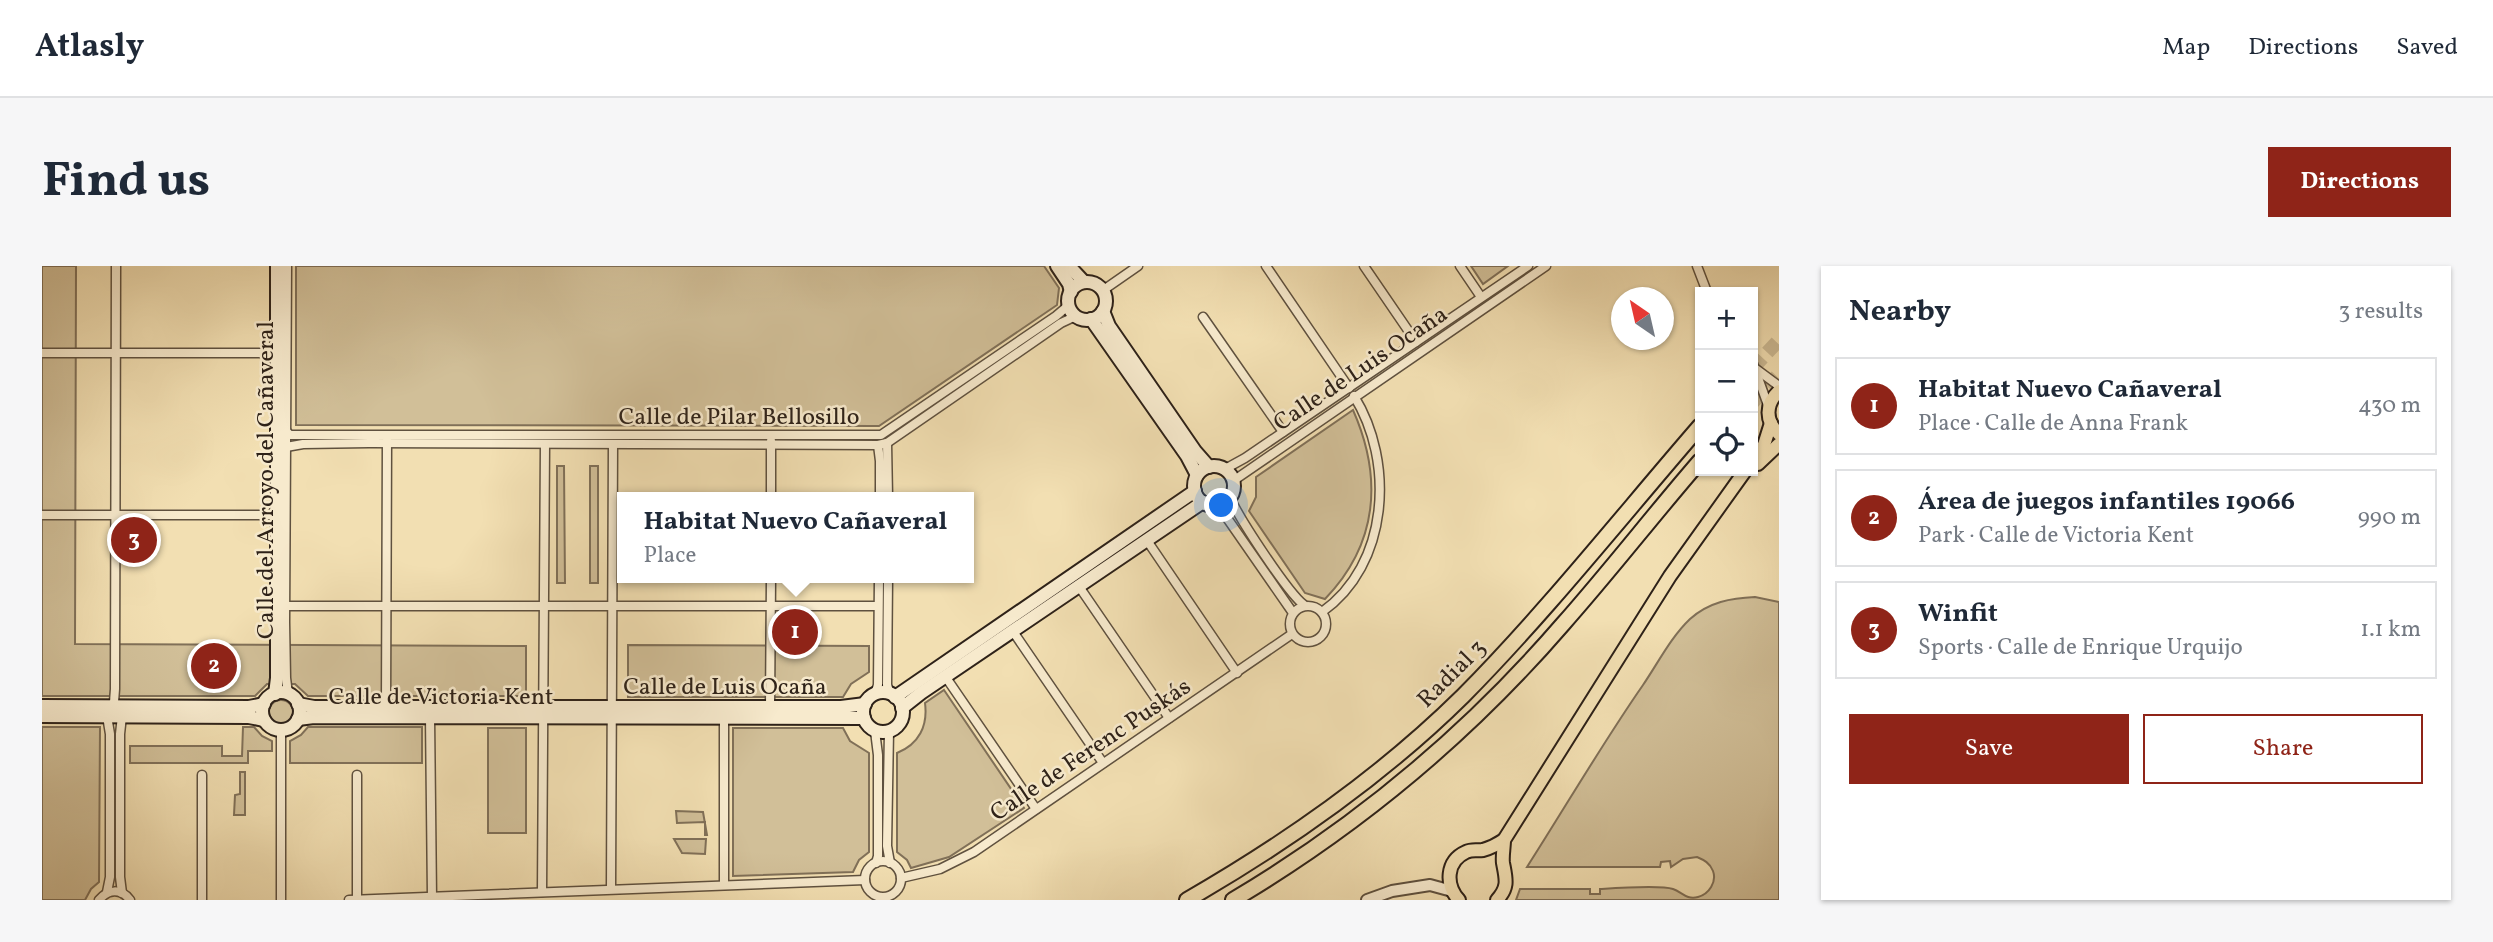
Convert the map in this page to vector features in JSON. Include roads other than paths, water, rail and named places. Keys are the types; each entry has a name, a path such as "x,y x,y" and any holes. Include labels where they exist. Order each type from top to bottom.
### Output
{"highway":[{"name":"Radial 3","path":"1187,900 1250,864 1332,807 1402,751 1461,697 1519,637 1695,432"},
{"name":"Radial 3","path":"1233,900 1317,848 1428,759 1475,716 1563,625 1695,467"}],"main road":[{"name":"Calle del Arroyo del Cañaveral","path":"275,694 277,266"},
{"path":"1057,266 1069,284 1072,311 1091,319 1197,475"},
{"path":"1069,266 1084,282 1092,283 1102,291 1105,299 1102,311 1091,319"},
{"path":"1071,292 1084,282"},
{"path":"1102,311 1195,451 1209,467 1224,469 1233,481 1230,497 1218,505 1210,505 1199,497 1194,483 1197,475 1209,467"},
{"path":"1758,454 1764,445 1770,423 1771,400 1779,389"},
{"path":"1770,423 1779,434"},
{"path":"1758,464 1779,444"},
{"path":"1501,898 1507,879 1503,864 1504,841 1670,576 1741,476"},
{"path":"1723,502 1747,476"},
{"path":"896,700 900,722 889,731 875,730 864,718 865,704 876,694 896,700 945,676 1146,538 1199,497"},
{"path":"896,700 1199,497"},
{"path":"42,706 108,711 122,716 249,717 264,720 269,726 281,730 293,726 298,719 298,704 288,694 275,694 264,704 249,706 108,711 42,716"},
{"path":"264,704 264,720"},
{"name":"Calle de Victoria Kent","path":"298,704 584,712"},
{"name":"Calle de Luis Ocaña","path":"584,712 855,707 865,704"},
{"name":"Calle de Victoria Kent","path":"298,719 544,712"},
{"name":"Calle de Luis Ocaña","path":"611,712 724,717 864,718"},
{"path":"1456,895 1449,881 1450,871 1458,857 1504,841"},
{"path":"1483,850 1492,852 1503,864"}],"street":[{"path":"99,900 107,892 110,877 108,711 114,702 115,689 116,266"},
{"name":"Calle del Arroyo del Cañaveral","path":"287,266 288,694"},
{"path":"1102,291 1138,266"},
{"path":"1266,266 1349,388"},
{"path":"1364,266 1416,342"},
{"path":"1460,266 1482,297"},
{"name":"Calle de Luis Ocaña","path":"1224,469 1528,266"},
{"name":"Calle de Luis Ocaña","path":"1233,481 1546,266"},
{"path":"1697,266 1705,287"},
{"name":"Calle de Pilar Bellosillo","path":"387,439 613,444 881,435 1056,316 1072,311"},
{"name":"Calle de Pilar Bellosillo","path":"387,439 578,435 882,444 1062,323 1072,311"},
{"path":"1203,317 1283,432"},
{"path":"42,353 276,353"},
{"path":"1758,371 1779,389"},
{"path":"1758,378 1769,408"},
{"path":"1322,612 1342,593 1361,565 1379,512 1381,485 1377,451 1368,423 1354,396"},
{"path":"286,431 290,435 387,439"},
{"path":"286,447 387,439"},
{"path":"386,707 387,439"},
{"path":"771,440 771,492"},
{"path":"542,892 545,444"},
{"path":"611,889 613,444"},
{"path":"880,492 882,444"},
{"path":"882,444 887,492"},
{"path":"1230,497 1293,594 1304,606"},
{"path":"1218,505 1293,613"},
{"path":"42,515 277,514"},
{"path":"1146,538 1237,673"},
{"path":"771,583 771,707"},
{"path":"876,694 879,583"},
{"path":"888,583 887,685 896,700"},
{"path":"1078,585 1169,719"},
{"path":"286,606 878,606"},
{"path":"1304,606 1312,606 1322,612 1326,625 1320,637 1303,642 1292,634 1289,623 1293,613 1304,606"},
{"path":"1012,630 1103,763"},
{"name":"Calle de Ferenc Puskás","path":"901,878 940,869 961,860 1292,634"},
{"path":"945,676 1036,809"},
{"path":"122,716 120,885 122,892 130,900"},
{"path":"430,717 432,897"},
{"path":"724,717 724,885"},
{"path":"281,730 281,900"},
{"path":"875,730 878,755 876,863"},
{"path":"889,731 887,846 890,863"},
{"path":"202,775 202,900"},
{"path":"357,775 357,900"},
{"path":"876,863 890,863 898,869 900,884 894,894 877,897 868,890 864,880 867,869 876,863"},
{"path":"1367,900 1392,891 1430,885 1450,871"},
{"path":"349,900 864,880"},
{"path":"1430,885 1456,895"},
{"path":"107,892 122,892"}],"tunnel":[{"path":"1758,363 1779,340"},
{"path":"1758,397 1779,374"}],"place":[{"name":"Winfit","path":"134,540"},
{"name":"Habitat Nuevo Cañaveral","path":"795,632"},
{"name":"Área de juegos infantiles 19066","path":"214,666"}]}
